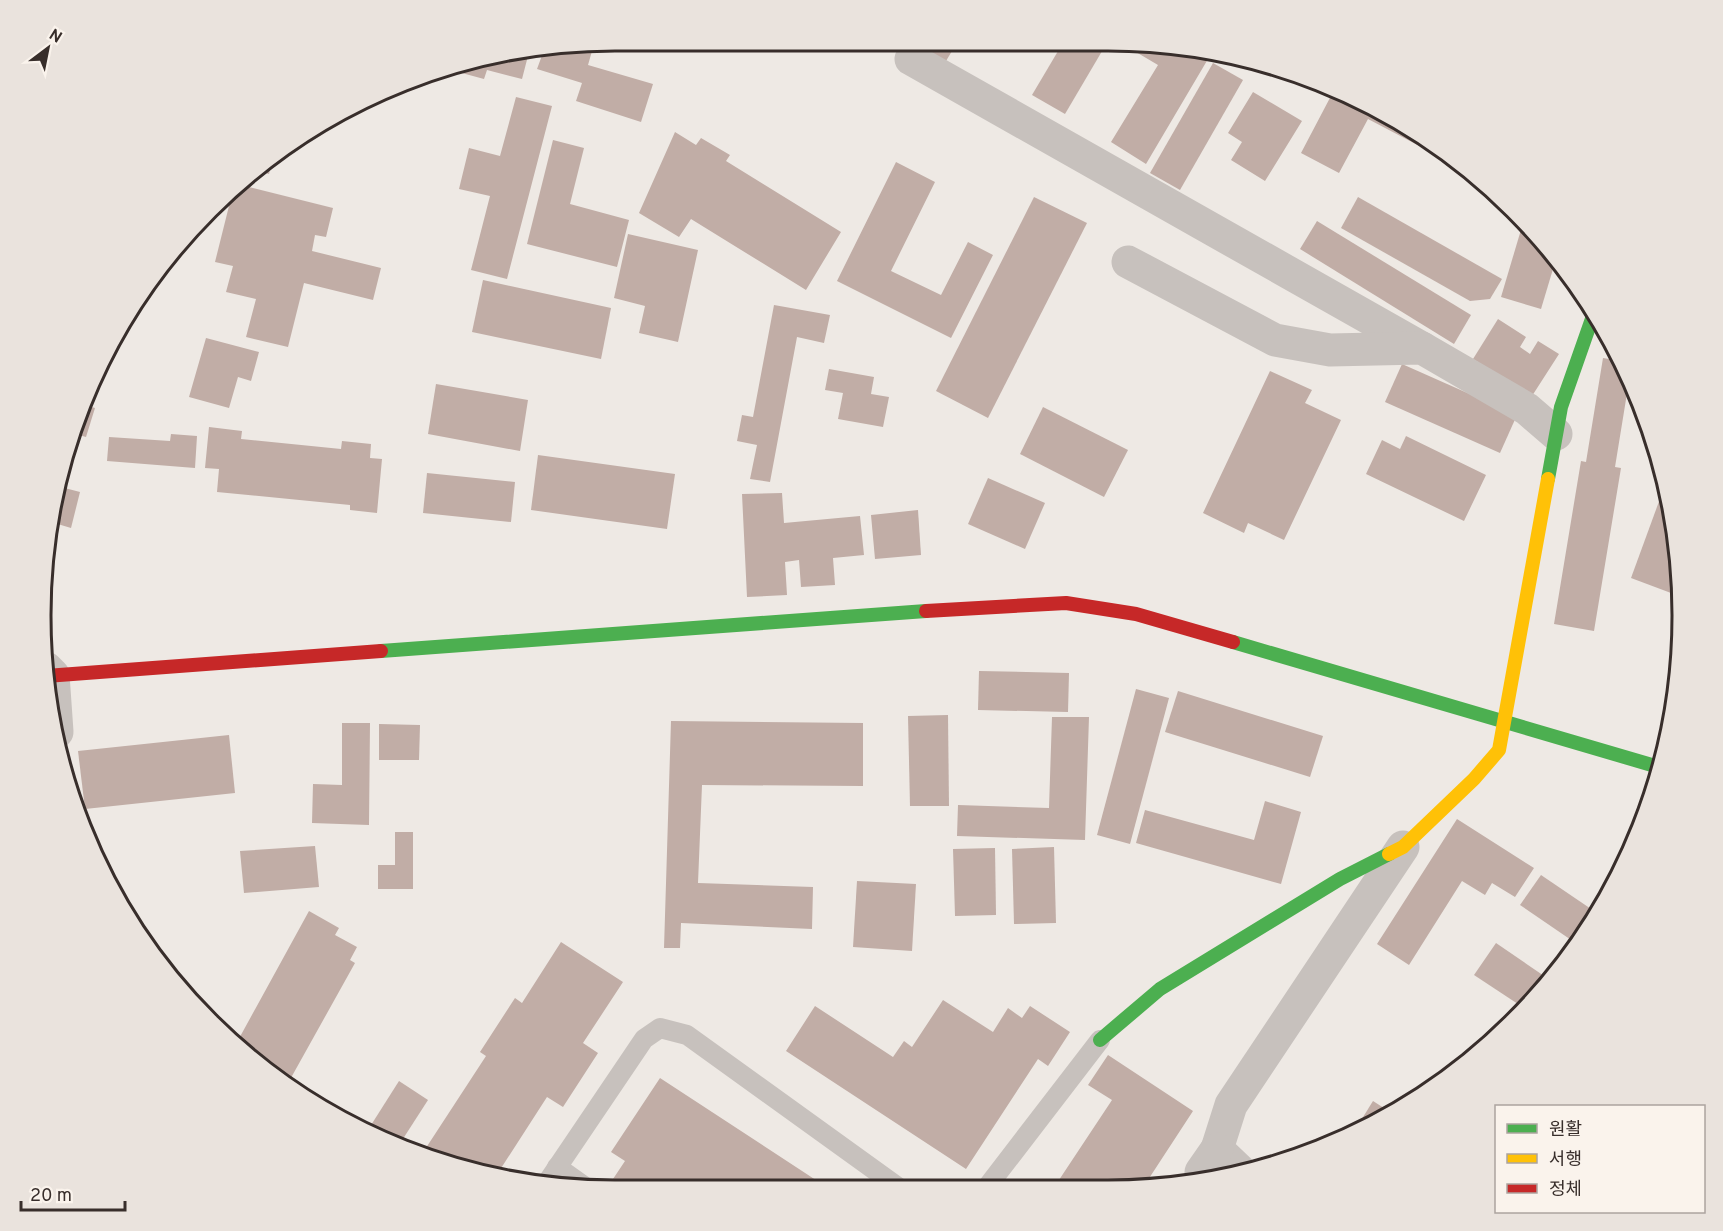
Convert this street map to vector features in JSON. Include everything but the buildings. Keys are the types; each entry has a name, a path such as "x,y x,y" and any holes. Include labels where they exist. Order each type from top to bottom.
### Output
{"main road":[{"path":"1100,1040 1160,989 1340,879 1403,847 1474,779 1499,750 1561,407 1590,324"},
{"path":"54,673 987,606 1066,603 1136,614 1652,765"}],"street":[{"path":"911,58 1527,409 1556,434"},
{"path":"1128,262 1275,340 1330,350 1422,348"},
{"path":"1213,1168 1232,1105 1403,847"}],"lane":[{"path":"552,1176 644,1039 660,1028 687,1035 888,1180"},
{"path":"992,1180 1100,1040"}],"traffic: fast":[{"path":"1548,479 1561,407 1590,324"},
{"path":"381,651 926,611"},
{"path":"1233,642 1652,765"},
{"path":"1100,1040 1160,989 1340,879 1389,854"}],"traffic: slow":[{"path":"1389,854 1403,847 1474,779 1499,750 1548,479"}],"traffic: jam":[{"path":"926,611 1066,603 1136,614 1233,642"},
{"path":"55,675 381,651"}]}
